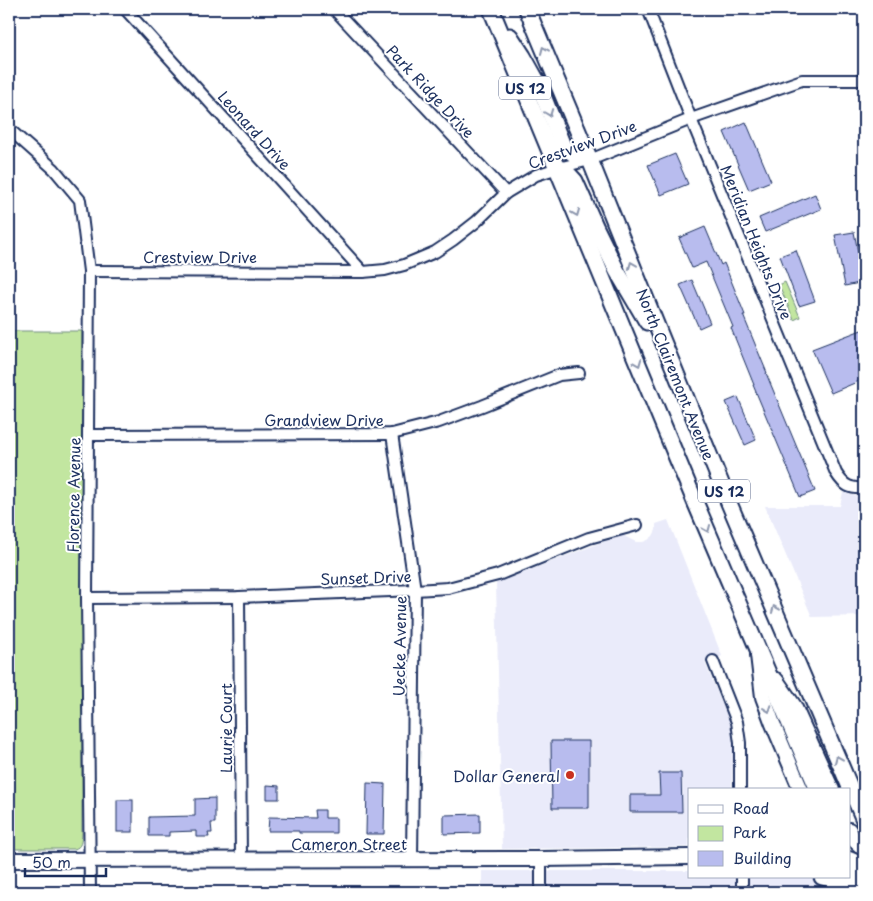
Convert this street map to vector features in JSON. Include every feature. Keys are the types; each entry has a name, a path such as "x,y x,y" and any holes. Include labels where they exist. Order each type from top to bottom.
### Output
{"main road":[{"path":"492,9 524,56 538,83 563,146 575,155 590,160"},
{"name":"North Clairemont Avenue","path":"492,9 693,495 817,788"},
{"name":"North Clairemont Avenue","path":"527,9 729,503 864,818"},
{"path":"558,168 565,170 575,181 617,271 634,302 668,355"},
{"path":"756,644 763,697 800,788"},
{"path":"764,663 794,706 831,788"},
{"path":"850,832 854,840 864,849"},
{"path":"850,858 864,856"},
{"name":"Cameron Street","path":"9,860 688,857"},
{"path":"850,859 858,863 864,870"},
{"path":"850,865 861,892"},
{"path":"826,878 838,881 861,892"}],"street":[{"name":"Leonard Drive","path":"126,9 363,272"},
{"name":"Park Ridge Drive","path":"334,9 506,193"},
{"name":"Meridian Heights Drive","path":"648,9 836,474 844,484 855,488 864,488"},
{"name":"Crestview Drive","path":"89,271 363,272 385,270 404,265 435,252 476,222 506,193 536,175 590,160 691,119 802,80 864,80"},
{"name":"Florence Avenue","path":"9,129 54,169 80,200 89,271 87,598 90,892"},
{"name":"Grandview Drive","path":"89,434 392,434 482,406 559,375 578,373"},
{"name":"Uecke Avenue","path":"392,434 415,590 412,859"},
{"name":"Sunset Drive","path":"87,598 239,597 448,588 498,575 589,538 637,525"},
{"name":"Laurie Court","path":"239,597 241,860"},
{"path":"713,661 737,722 740,743 740,788"},
{"path":"541,859 541,892"},
{"path":"742,878 742,892"}],"shaded area":[{"path":"843,492 864,498 864,616 812,617 765,506 840,506"},
{"path":"668,520 722,656 705,663 730,723 733,743 732,788 688,788 688,847 502,849 496,583 618,536 624,536 636,542 643,542 653,536 656,524"},
{"path":"482,871 688,871 688,878 811,878 835,884 839,892 482,892"}],"green space":[{"path":"785,282 800,317 794,320 779,285"},
{"path":"9,331 82,331 82,834 80,845 74,849 9,849"}],"building":[{"path":"746,122 771,181 749,190 724,132"},
{"path":"675,154 688,184 661,195 648,165"},
{"path":"815,194 821,209 765,232 759,218"},
{"path":"705,227 721,265 724,263 766,373 815,491 800,497 753,385 731,328 733,327 706,262 692,268 679,238"},
{"path":"854,232 864,282 845,286 835,235"},
{"path":"796,250 815,301 799,306 780,256"},
{"path":"692,280 710,323 699,328 680,285"},
{"path":"864,329 864,379 831,393 812,349"},
{"path":"738,397 756,440 745,445 726,402"},
{"name":"Dollar General","path":"551,741 589,741 589,808 552,808"},
{"path":"659,773 681,773 682,812 630,812 630,795 660,795"},
{"path":"367,783 385,784 384,834 366,834"},
{"path":"267,785 279,786 279,799 267,799"},
{"path":"215,798 215,823 211,823 212,833 208,833 209,837 196,837 196,831 169,832 169,836 149,836 149,817 195,816 195,799"},
{"path":"117,800 133,800 133,832 117,832"},
{"path":"315,810 325,810 325,818 336,818 336,833 268,831 269,817 316,818"},
{"path":"480,814 480,833 444,834 444,815"}],"place":[{"name":"Dollar General","path":"570,775"}]}
